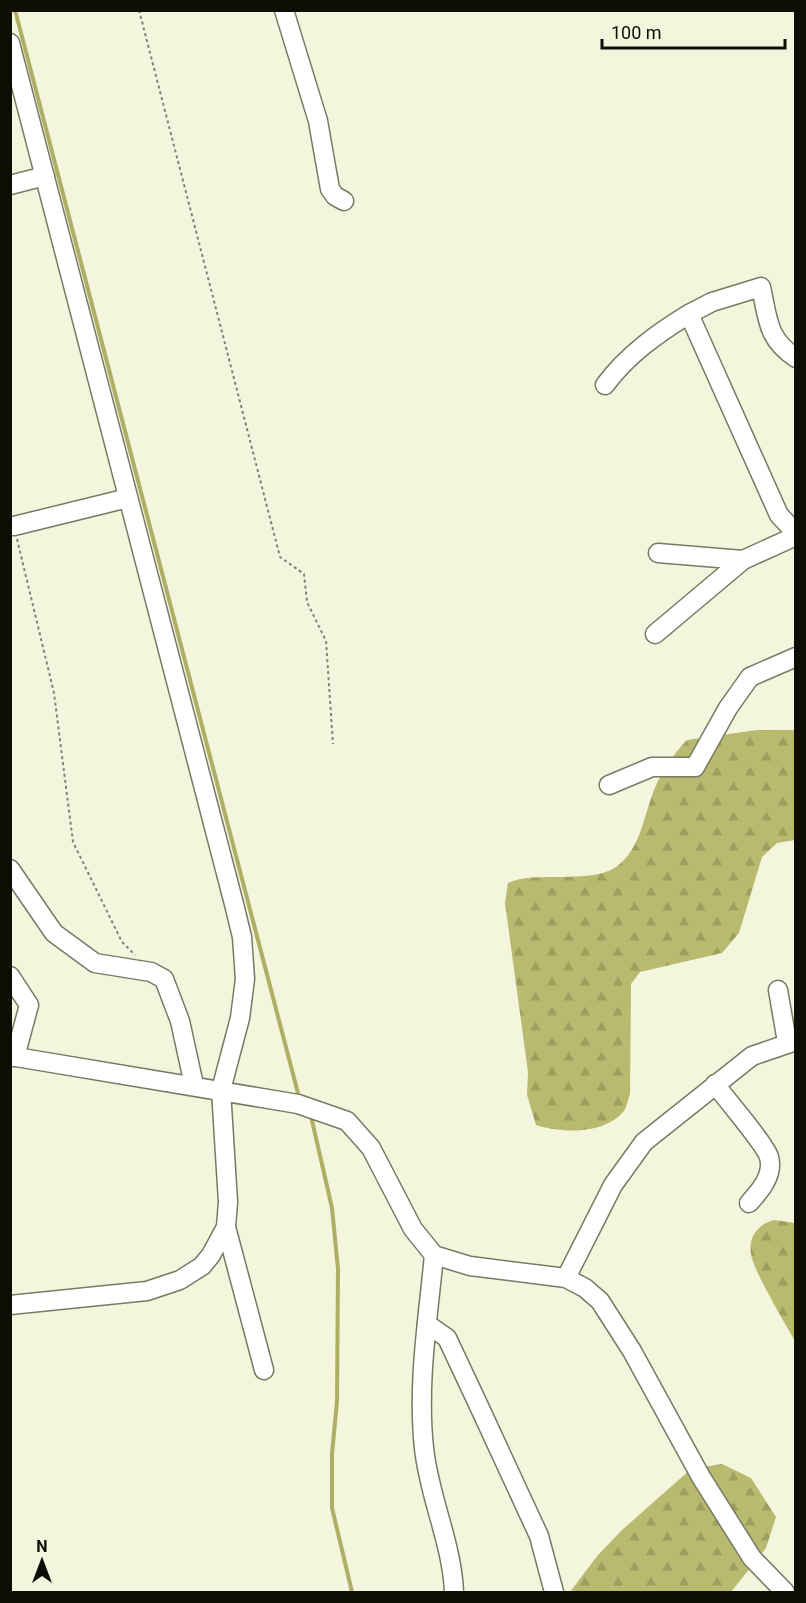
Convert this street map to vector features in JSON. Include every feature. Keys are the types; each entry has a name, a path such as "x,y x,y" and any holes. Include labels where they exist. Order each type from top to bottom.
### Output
{"street":[{"path":"284,10 318,121 330,189 335,196 344,201"},
{"path":"10,43 242,937 245,979 242,1008 221,1090 228,1202 226,1227 264,1371"},
{"path":"10,185 45,176"},
{"path":"605,385 616,370 638,350 689,314 712,302 761,287 772,333 780,348 795,358"},
{"path":"654,634 743,560 795,534 778,515 689,314"},
{"path":"14,526 128,498"},
{"path":"658,553 743,560"},
{"path":"609,785 652,767 695,767 728,708 750,677 795,657"},
{"path":"12,874 49,928 95,963 154,973 168,985 194,1085"},
{"path":"10,976 29,1005 12,1055 298,1104 347,1121 371,1148 413,1229 434,1255 470,1266 566,1278 585,1288 600,1301 632,1351 701,1476 752,1558 785,1593"},
{"path":"566,1278 613,1185 644,1142 752,1056 791,1042 778,990"},
{"path":"715,1084 768,1155 768,1172 762,1188 749,1203"},
{"path":"10,1305 147,1291 180,1280 202,1266 226,1227"},
{"path":"434,1255 422,1399 424,1450 444,1530 454,1593"},
{"path":"428,1324 447,1338 478,1404 539,1536 554,1593"}],"path":[{"path":"139,10 280,557 304,574 307,602 326,641 333,744"},
{"path":"14,526 54,693 73,842 122,942 154,973"}],"green space":[{"path":"757,730 795,730 795,840 777,843 762,857 739,933 722,953 640,972 631,984 630,1094 623,1112 604,1125 581,1130 557,1130 536,1125 527,1095 528,1072 505,903 508,883 519,879 592,875 616,867 625,859 637,839 653,792 667,765 687,740"},
{"path":"774,1220 795,1223 795,1341 763,1284 751,1254 751,1242 755,1232"},
{"path":"722,1464 751,1478 776,1517 766,1548 731,1592 570,1592 598,1555 622,1530 691,1469"}],"waterway":[{"path":"15,10 299,1097"},
{"path":"311,1116 332,1208 338,1269 337,1401 332,1454 332,1508 352,1592"}]}
